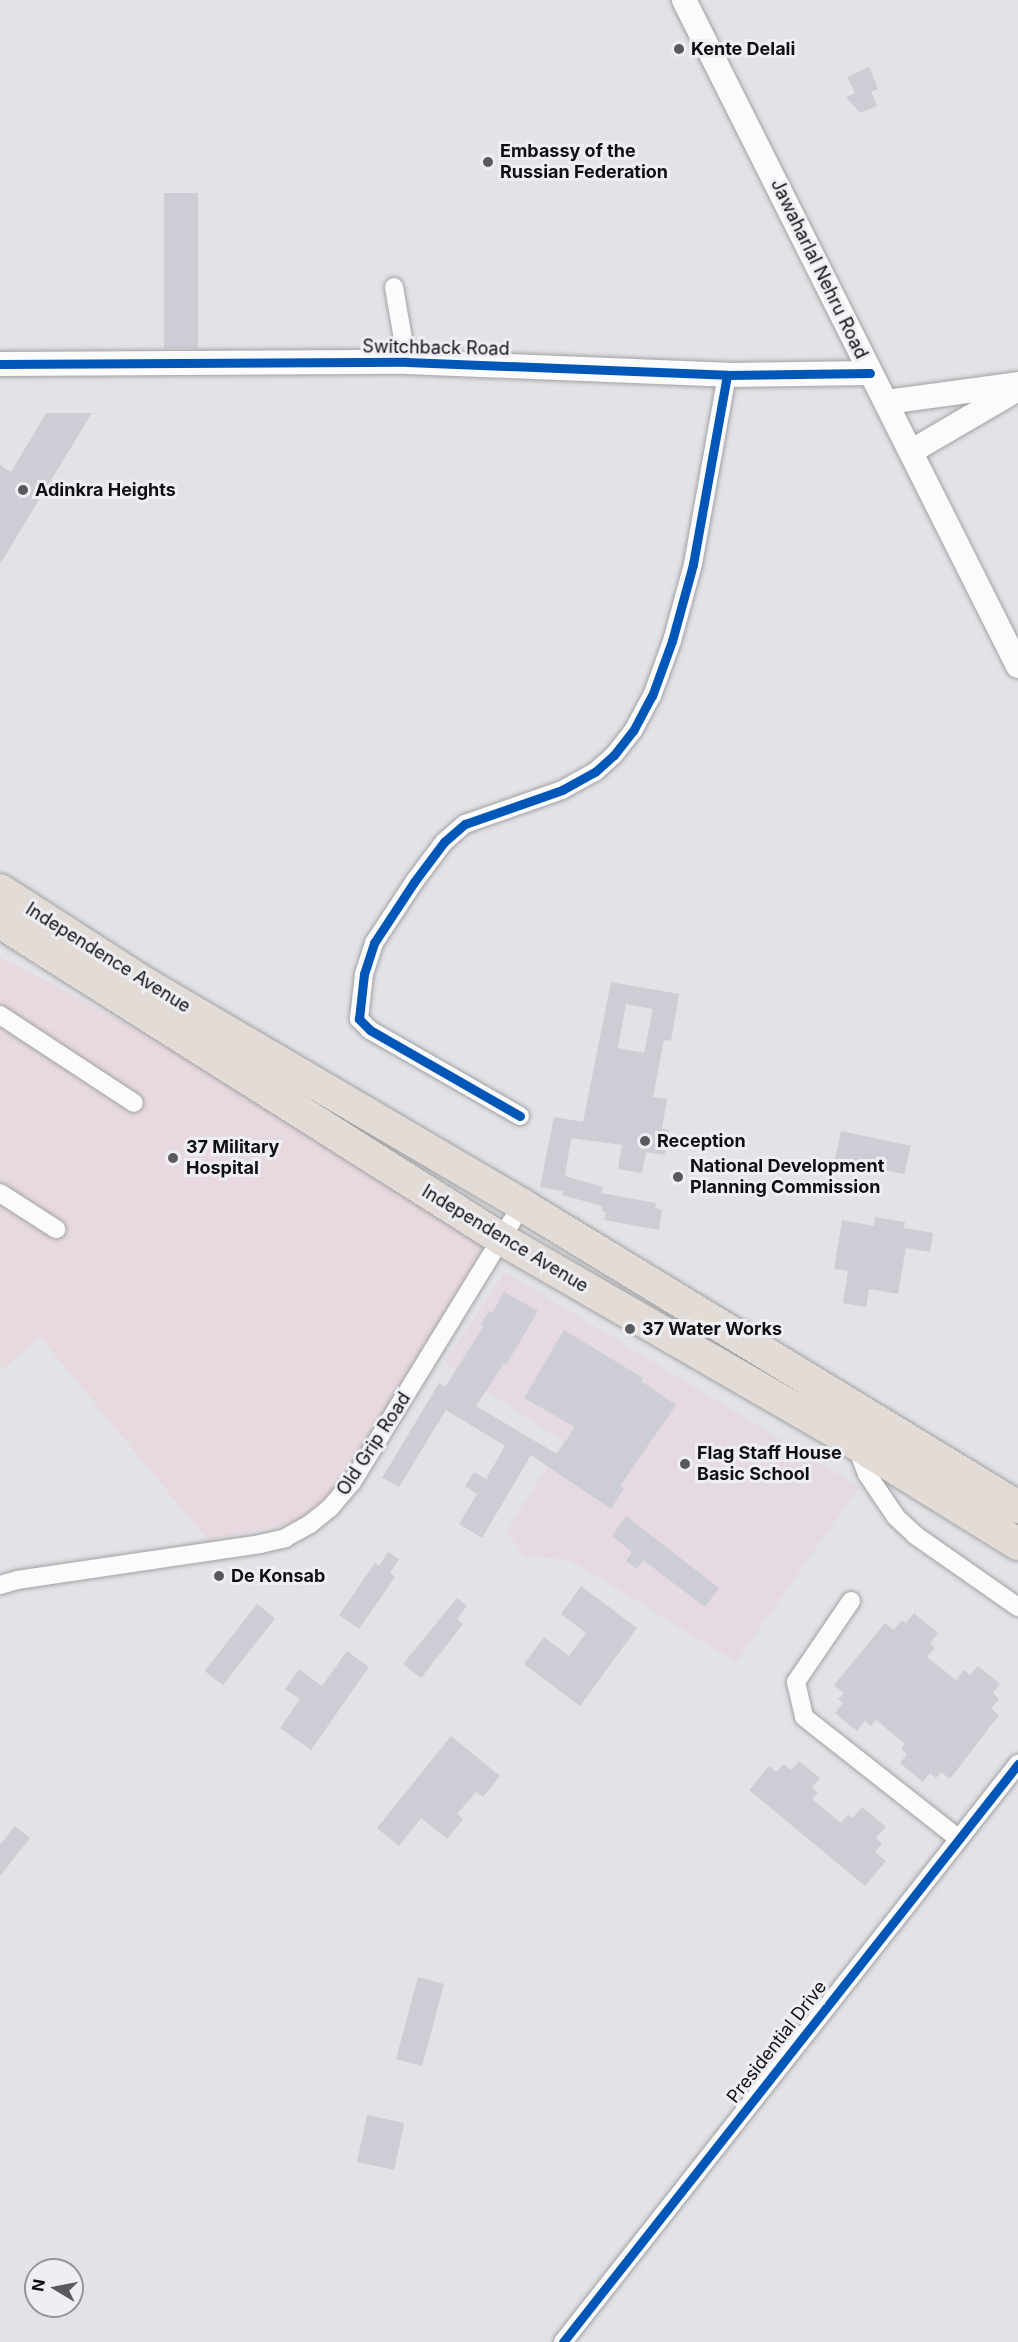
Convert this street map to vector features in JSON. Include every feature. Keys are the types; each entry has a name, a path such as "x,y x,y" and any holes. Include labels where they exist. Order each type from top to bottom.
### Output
{"highway":[{"name":"Independence Avenue","path":"0,890 146,984 522,1205 1018,1507"},
{"name":"Independence Avenue","path":"0,922 502,1240 855,1443 1018,1544"}],"street":[{"name":"Jawaharlal Nehru Road","path":"684,0 813,253 870,373 887,402 1018,666"},
{"path":"394,287 407,362"},
{"name":"Switchback Road","path":"0,364 407,362 727,375 870,373"},
{"path":"520,1116 370,1030 359,1019 364,974 374,943 414,882 444,842 465,824 562,790 595,772 633,731 652,696 675,630 693,564 727,375"},
{"path":"887,402 1018,384"},
{"path":"912,452 1018,389"},
{"path":"2,1020 134,1103"},
{"path":"0,1193 56,1229"},
{"name":"Old Grip Road","path":"0,1585 17,1580 260,1544 285,1538 310,1524 330,1508 352,1482 522,1205"},
{"path":"855,1443 867,1474 896,1517 915,1535 1018,1607"},
{"path":"851,1600 796,1682 804,1717 959,1839"},
{"name":"Presidential Drive","path":"563,2342 1018,1764"}],"shaded area":[{"name":"37 Military Hospital","path":"0,957 203,1064 490,1251 347,1482 307,1520 208,1540 40,1337 0,1371"},
{"name":"Flag Staff House Basic School","path":"505,1272 859,1487 736,1662 570,1560 523,1556 507,1530 563,1442 444,1363"}],"building":[{"path":"869,67 878,89 871,92 877,106 860,113 846,97 855,93 847,77"},
{"path":"164,193 198,193 198,348 164,348"},
{"name":"Adinkra Heights","path":"46,413 92,413 0,564 0,465 11,472"},
{"path":"611,982 679,994 671,1041 664,1040 653,1097 667,1099 662,1129 669,1130 665,1155 646,1152 642,1173 618,1169 622,1145 571,1138 565,1176 603,1187 601,1193 656,1203 655,1208 662,1210 659,1230 604,1220 606,1212 602,1211 602,1206 562,1195 563,1191 540,1187 554,1117 583,1122","holes":["626,1004 653,1009 644,1053 618,1048"]},
{"path":"841,1131 910,1146 904,1174 835,1159"},
{"path":"875,1217 905,1222 904,1228 933,1233 930,1252 906,1248 898,1294 869,1289 866,1307 843,1303 848,1271 834,1269 842,1220 874,1226"},
{"path":"504,1292 538,1311 506,1365 504,1363 476,1406 557,1454 575,1427 524,1398 564,1330 643,1378 641,1381 676,1405 620,1486 624,1488 611,1509 531,1455 482,1538 459,1524 477,1494 465,1486 474,1472 486,1479 505,1446 446,1410 399,1487 382,1478 439,1383 445,1387 484,1326 481,1324 489,1311 492,1313"},
{"path":"626,1516 719,1588 705,1607 643,1560 637,1569 626,1561 632,1552 612,1536"},
{"path":"388,1552 399,1559 390,1573 395,1577 359,1629 339,1615 375,1563 379,1566"},
{"path":"581,1586 637,1628 580,1706 524,1664 544,1637 569,1656 586,1633 561,1614"},
{"path":"457,1598 467,1606 457,1619 463,1624 421,1678 403,1664"},
{"path":"257,1604 275,1618 223,1685 205,1671"},
{"path":"914,1613 938,1633 930,1644 935,1648 927,1657 956,1680 964,1670 970,1675 978,1666 1000,1684 993,1693 999,1699 991,1709 999,1715 950,1779 941,1772 936,1778 930,1773 923,1782 900,1763 907,1754 901,1749 905,1744 876,1720 871,1726 865,1721 857,1731 835,1713 843,1703 838,1699 844,1693 834,1685 885,1623 894,1630 902,1620 906,1623"},
{"path":"347,1651 369,1667 311,1750 280,1728 300,1699 285,1689 299,1669 322,1686"},
{"path":"451,1736 500,1776 483,1797 476,1792 457,1814 463,1819 447,1839 421,1818 399,1846 377,1828"},
{"path":"799,1761 820,1778 812,1788 818,1793 812,1799 841,1823 848,1815 853,1818 862,1807 886,1827 876,1838 882,1843 875,1852 886,1861 865,1886 749,1790 769,1766 777,1772 783,1764 791,1770"},
{"path":"15,1826 30,1838 0,1876 0,1845"},
{"path":"418,1977 444,1984 422,2066 396,2059"},
{"path":"367,2115 404,2123 394,2170 357,2162"}],"cycle path":[{"path":"0,364 407,362 727,375 870,373"},
{"path":"520,1116 370,1030 359,1019 364,974 374,943 414,882 444,842 465,824 562,790 595,772 614,755 633,731 652,696 672,641 693,564 727,375"},
{"path":"563,2342 1018,1764"}],"place":[{"name":"Kente Delali","path":"679,49"},
{"name":"Embassy of the Russian Federation","path":"488,162"},
{"name":"Adinkra Heights","path":"23,490"},
{"name":"Reception","path":"645,1141"},
{"name":"37 Military Hospital","path":"173,1158"},
{"name":"National Development Planning Commission","path":"678,1177"},
{"name":"37 Water Works","path":"630,1329"},
{"name":"Flag Staff House Basic School","path":"685,1464"},
{"name":"De Konsab","path":"219,1576"}]}
